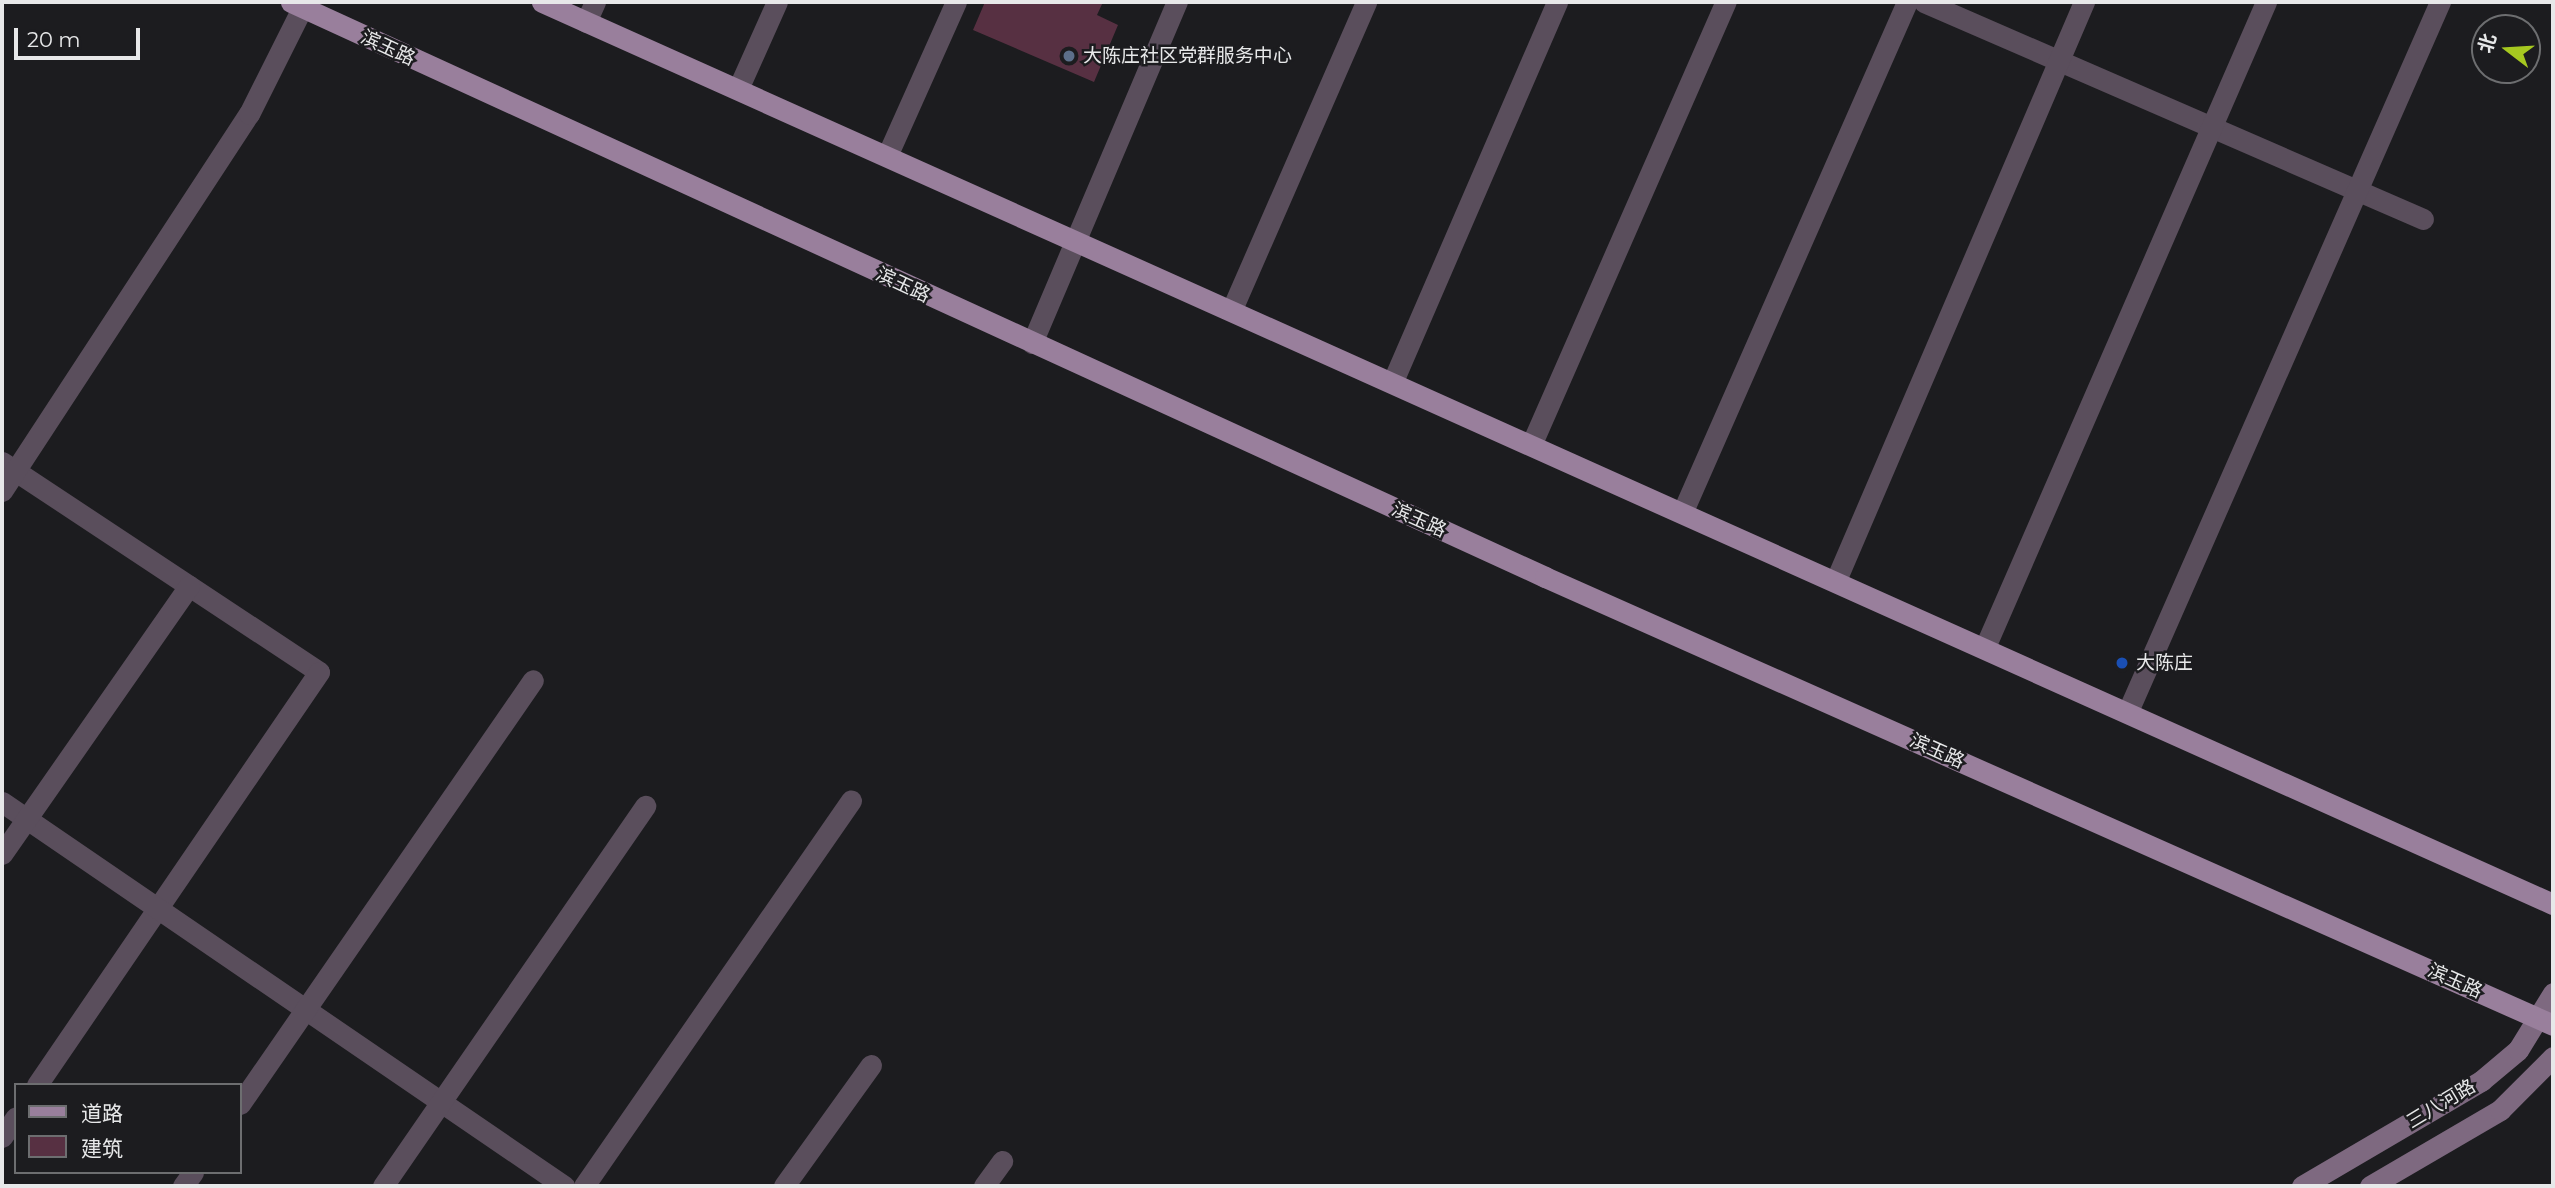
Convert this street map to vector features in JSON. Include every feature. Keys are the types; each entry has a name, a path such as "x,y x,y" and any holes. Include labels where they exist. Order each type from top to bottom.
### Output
{"main road":[{"path":"542,2 1532,443 2553,904"},
{"name":"滨玉路","path":"300,4 1032,343 2547,1022"}],"street":[{"path":"586,22 595,2"},
{"path":"738,89 776,2"},
{"path":"887,156 956,2"},
{"path":"1032,343 1177,2"},
{"path":"1232,309 1366,2"},
{"path":"1393,381 1557,2"},
{"path":"1532,443 1727,2"},
{"path":"1683,511 1907,2"},
{"path":"1924,2 2423,219"},
{"path":"1836,580 2084,2"},
{"path":"1985,647 2266,2"},
{"path":"2128,711 2440,2"},
{"path":"2,491 8,466 249,114 300,4"},
{"path":"8,466 319,672 38,1083"},
{"path":"2,854 189,586"},
{"path":"242,1101 533,680"},
{"path":"584,1186 852,801"},
{"path":"2,802 564,1186"},
{"path":"383,1186 645,806"},
{"name":"三八河路","path":"2302,1186 2481,1080 2547,1022 2553,993"},
{"name":"三八河路","path":"2370,1186 2500,1110 2553,1057"},
{"path":"784,1186 871,1065"},
{"path":"2,1137 14,1120"},
{"path":"984,1186 1002,1161"}],"building":[{"name":"大陈庄社区党群服务中心","path":"985,2 1103,2 1097,15 1118,25 1094,82 973,30"}],"place":[{"name":"大陈庄社区党群服务中心","path":"1069,56"},
{"name":"大陈庄","path":"2122,663"}]}
